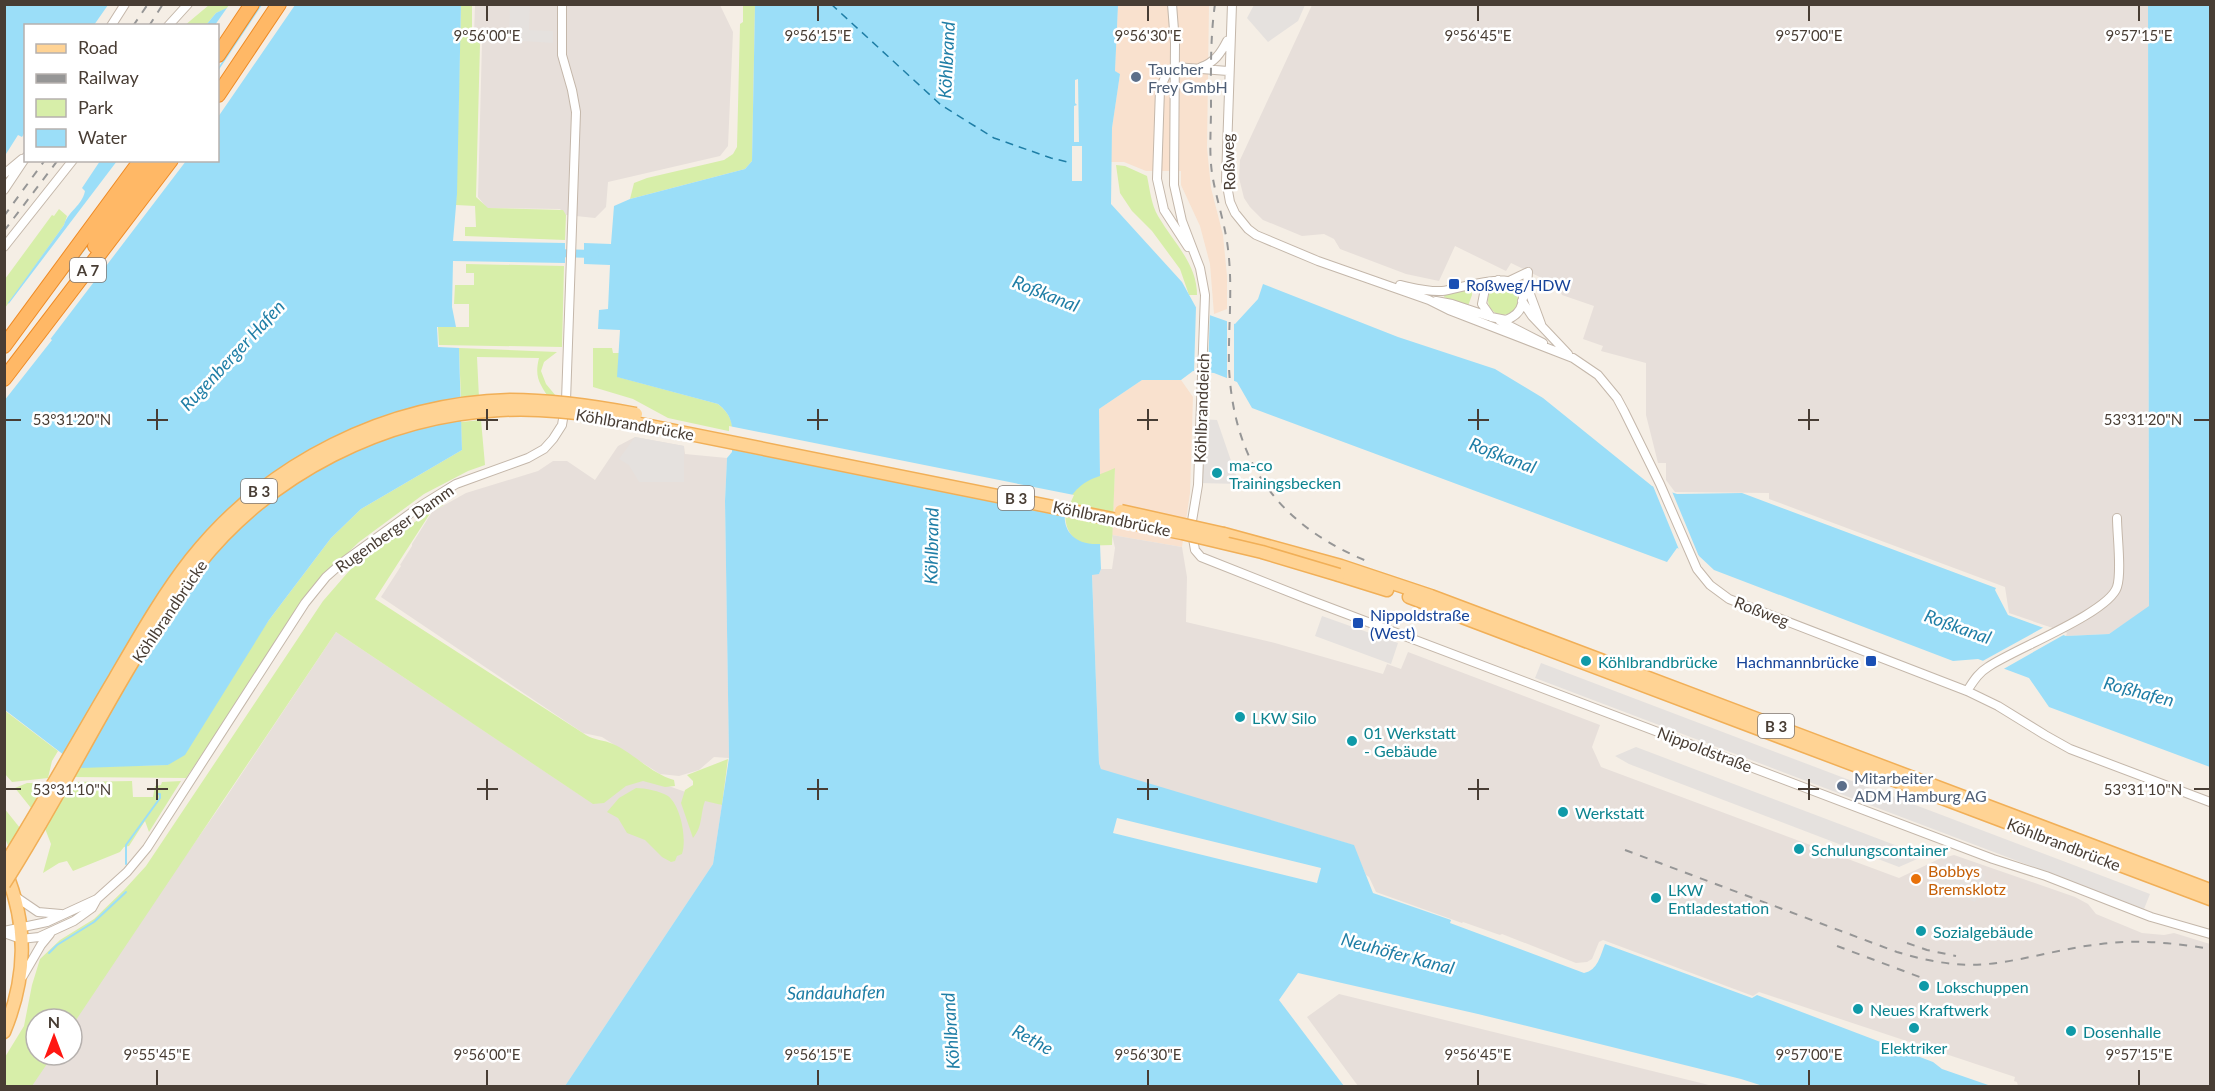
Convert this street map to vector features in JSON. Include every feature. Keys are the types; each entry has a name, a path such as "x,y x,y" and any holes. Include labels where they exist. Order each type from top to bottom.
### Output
{"highway":[{"path":"219,54 252,4"},
{"path":"219,78 268,4"},
{"path":"219,94 279,4"},
{"name":"A 7","path":"4,346 140,162"},
{"name":"A 7","path":"4,365 156,162"},
{"name":"A 7","path":"4,379 169,162"}],"main road":[{"name":"Köhlbrandbrücke","path":"4,867 165,596 197,551 236,511 303,460 368,429 436,409 480,402 525,400 563,402 611,409 1184,524 1302,555 1441,600 2211,890"},
{"name":"Köhlbrandbrücke","path":"4,884 156,625 200,563 241,519 273,492 304,471 370,438 404,426 452,415 529,409 600,416 669,429 1136,523 1222,542 1300,563 1437,608 2211,899"},
{"name":"B 3","path":"4,867 16,897 21,933 20,981 4,1032"}],"street":[{"path":"112,24 125,4"},
{"path":"170,24 188,4"},
{"name":"Rugenberger Damm","path":"21,933 51,933 83,916 147,848 305,603 326,578 422,505 456,484 528,458 543,449 553,439 565,413 576,112 562,55 562,4"},
{"name":"Köhlbranddeich","path":"1172,4 1175,67 1174,185 1182,221 1204,281 1198,485 1191,527 1195,550 1201,557"},
{"name":"Roßweg","path":"1232,4 1229,37 1226,180 1230,202 1240,220 1256,235 1274,244 1429,300 1449,310 1573,358"},
{"path":"1199,68 1218,57 1229,37"},
{"path":"1175,67 1228,71"},
{"name":"Köhlbranddeich","path":"1175,67 1166,75 1160,89 1157,179 1164,210 1196,258"},
{"path":"4,174 24,158"},
{"path":"4,190 24,159"},
{"path":"4,247 71,162"},
{"name":"Roßweg","path":"1380,282 1438,291 1498,280 1509,281 1528,272 1527,286 1543,329"},
{"path":"1498,280 1486,287 1482,298 1485,311 1495,319 1504,320 1514,317 1520,309 1527,286"},
{"name":"Roßweg","path":"1509,281 1519,289 1522,300 1543,329 1573,358 1598,375 1617,398 1660,484 1691,558 1702,577 1729,599 1967,691 1998,706 2070,749 2211,802"},
{"name":"Roßweg","path":"1429,300 1452,304 1495,319 1534,337 1554,351"},
{"path":"1967,691 1975,678 1988,667 2107,601 2116,589 2117,518"},
{"name":"Nippoldstraße","path":"1201,557 1993,859 2055,879 2151,917 2211,934"},
{"path":"16,897 32,910 43,914 62,914"},
{"name":"Rugenberger Damm","path":"21,933 97,899"},
{"path":"4,932 21,933"},
{"path":"20,981 41,945 51,933"}],"shaded area":[{"path":"1254,4 1305,5 1298,21 1268,42 1247,18"},
{"path":"475,5 720,5 733,32 728,146 720,156 608,182 606,207 595,218 566,215 560,209 487,208 478,197 482,43 474,35"},
{"path":"510,5 530,5 529,30 553,31 553,43 509,40"},
{"path":"1118,5 1209,5 1207,148 1211,188 1223,235 1227,276 1227,309 1214,314 1210,264 1200,226 1181,185 1181,171 1146,171 1124,162 1111,162 1112,128 1120,74 1115,71"},
{"path":"1312,5 2148,5 2149,607 2109,634 2066,636 2067,633 2009,613 2005,587 1769,499 1769,493 1675,492 1666,480 1666,463 1658,463 1646,415 1646,363 1601,351 1603,346 1583,339 1594,306 1562,295 1558,286 1511,263 1506,271 1455,246 1439,281 1406,274 1340,249 1334,239 1324,234 1302,236 1263,220 1244,198 1239,178 1240,160"},
{"path":"1142,380 1181,380 1193,397 1190,493 1182,547 1112,535 1115,469 1100,476 1099,409"},
{"path":"1201,419 1217,420 1239,484 1198,483"},
{"path":"635,437 684,446 685,454 727,458 725,501 729,758 714,757 699,770 679,776 660,774 602,737 583,733 381,597 432,512 466,493 538,471 553,461 567,461 595,480 618,446"},
{"path":"635,437 684,446 684,482 639,482 629,465 619,459"},
{"path":"1112,535 1182,547 1187,577 1186,622 1275,643 1383,674 1387,664 1401,669 1408,652 1600,725 1592,747 1601,767 1899,878 1939,859 1954,855 2075,897 2088,904 2096,914 2142,933 2164,935 2174,933 2210,944 2210,1086 2018,1086 2014,1081 2015,1077 1759,992 1753,996 1603,940 1599,942 1592,959 1576,963 1502,934 1462,923 1376,892 1353,845 1104,771 1099,763 1092,574 1099,574 1101,569 1112,569 1115,548"},
{"path":"1322,616 1398,643 1391,664 1315,636"},
{"path":"336,632 583,797 649,779 722,805 713,864 565,1086 20,1086 33,1067 84,1067 84,1007 80,1007 223,802"},
{"name":"Mitarbeiter ADM Hamburg AG","path":"1541,663 2150,894 2144,909 1535,678"},
{"path":"1636,747 1924,856 1899,867 1629,764 1615,756"},
{"path":"1945,861 1985,875 1975,902 1936,887"},
{"path":"1339,994 1713,1086 1358,1086 1307,1017"}],"green space":[{"path":"209,5 235,5 216,13 207,24 186,24"},
{"path":"461,5 472,5 472,36 480,44 476,197 488,208 563,210 566,215 565,240 465,236 465,227 476,227 475,206 456,205"},
{"path":"743,5 755,5 752,161 745,169 630,199 634,183 724,160 733,154 737,147 740,24 743,22"},
{"path":"1116,165 1125,166 1147,176 1156,211 1189,263 1196,283 1197,295 1189,295 1180,269 1120,193"},
{"path":"59,209 67,216 64,225 5,308 5,279 52,215 54,216"},
{"path":"466,264 564,266 562,347 439,345 438,327 469,327 469,304 454,304 455,285 474,285 474,273 466,273"},
{"path":"1503,285 1514,289 1518,300 1514,311 1503,315 1492,311 1488,300 1492,289"},
{"path":"1471,288 1472,295 1468,306 1444,297 1445,294"},
{"path":"459,348 557,352 544,362 541,371 546,384 556,396 551,401 539,381 537,371 539,358 477,357 479,398 461,400"},
{"path":"593,348 612,348 613,353 619,353 618,377 718,404 729,416 733,432 668,418 633,399 593,387"},
{"path":"481,420 485,465 468,471 424,494 359,542 331,569 274,648 186,778 72,777 80,767 168,765 269,620 331,538 361,509 462,450 461,422"},
{"path":"1115,468 1112,545 1088,545 1072,536 1068,529 1066,511 1068,503 1071,495 1085,482"},
{"path":"444,505 431,512 375,599 586,735 613,744 657,773 674,780 675,786 665,787 643,781 626,786 604,803 593,804 336,632 84,1008 28,1007 40,959 60,940 94,919 146,866 323,601 356,563 438,506"},
{"path":"4,710 58,751 52,761 48,778 12,782 5,774"},
{"path":"728,759 722,805 705,801 700,825 693,838 681,803 685,790 693,785 693,781 687,775"},
{"path":"132,781 133,797 153,797 155,786 161,785 162,782 181,781 149,832 145,821 129,846 124,847 120,852 73,871 67,861 43,873 51,844 44,826 70,782"},
{"path":"27,783 46,783 31,808 15,788"},
{"path":"636,788 665,794 673,801 682,823 684,840 682,854 677,856 675,861 671,862 662,857 645,840 627,833 618,818 607,812 619,798"},
{"path":"4,808 20,828 9,848 5,838"},
{"path":"24,1026 24,1067 45,1067 32,1086 5,1086 5,1057"}],"water":[{"name":"Rugenberger Hafen","path":"235,4 461,4 457,194 453,241 565,243 565,263 453,261 452,307 456,327 437,327 438,347 459,348 462,450 361,509 331,538 269,620 185,755 168,765 81,768 5,710 4,401 52,340 8,303 81,201 85,191 82,188 99,162 219,162 219,24 207,24 216,13"},
{"path":"4,5 108,5 95,24 24,24 24,134 22,137 18,135 6,154"},
{"path":"755,5 1118,5 1115,71 1120,74 1112,128 1111,204 1182,282 1198,311 1235,324 1258,299 1263,284 1398,337 1495,369 1543,398 1652,486 1677,494 1742,493 1996,588 2008,615 2066,636 2109,634 2149,606 2148,5 2210,5 2210,767 2049,707 2029,678 1978,659 1953,661 1714,570 1698,555 1677,548 1667,562 1252,408 1237,382 1214,373 1193,371 1181,380 1142,380 1099,409 1100,476 1085,483 1074,493 1067,504 1065,516 1067,527 1073,536 1084,542 1100,544 1101,569 1099,574 1092,575 1101,769 1354,845 1373,893 1451,920 1450,923 1584,973 1595,966 1605,944 1752,998 1757,995 1933,1062 1942,1069 1991,1086 1763,1086 1478,1014 1298,973 1279,1000 1344,1086 565,1086 713,864 729,758 725,501 727,458 732,452 730,420 728,414 718,404 617,377 620,330 598,329 599,310 608,309 610,265 584,264 584,243 611,244 614,206 630,199 745,169 752,161"}],"pier":[{"path":"229,5 260,5 219,66 219,24 216,24"},
{"path":"262,5 295,5 219,116 219,70"},
{"path":"1078,79 1079,142 1074,142 1074,106 1077,105 1075,103 1075,80"},
{"path":"1072,146 1082,146 1082,181 1072,181"},
{"path":"116,162 149,162 42,307 151,162 185,162 4,400 4,396 48,340 7,306"},
{"path":"1196,307 1210,312 1208,373 1194,373"},
{"path":"1227,318 1234,321 1234,384 1227,381"},
{"path":"729,426 1074,495 1069,506 1068,517 729,449"},
{"path":"1651,481 1671,489 1700,559 1680,552"},
{"path":"2046,626 2067,633 2000,671 1979,663"},
{"path":"1117,818 1321,868 1317,883 1113,833"}],"waterway":[{"path":"554,253 595,254"},
{"path":"126,864 126,845 160,798 160,794 157,794"},
{"path":"49,953 57,945 94,922 126,892"}],"ferry route":[{"path":"831,4 941,105 994,138 1072,163"}],"railway":[{"path":"134,24 148,4"},
{"path":"150,24 163,4"},
{"path":"1215,4 1211,57 1211,157 1212,173 1228,249 1229,368 1233,403 1240,434 1252,463 1268,488 1287,510 1310,530 1369,562"},
{"path":"4,216 44,162"},
{"path":"4,231 56,162"},
{"path":"1625,850 1897,952 1942,962 1965,965 1988,964 2087,946 2128,942 2170,943 2210,949"},
{"path":"1907,943 1956,956"},
{"path":"1837,946 1925,979"}],"place":[{"name":"Taucher Frey GmbH","path":"1136,77"},
{"name":"Roßweg/HDW","path":"1454,284"},
{"name":"ma-co Trainingsbecken","path":"1217,473"},
{"name":"Nippoldstraße (West)","path":"1358,623"},
{"name":"Köhlbrandbrücke","path":"1586,661"},
{"name":"Hachmannbrücke","path":"1871,661"},
{"name":"LKW Silo","path":"1240,717"},
{"name":"01 Werkstatt - Gebäude","path":"1352,741"},
{"name":"Mitarbeiter ADM Hamburg AG","path":"1842,786"},
{"name":"Werkstatt","path":"1563,812"},
{"name":"Schulungscontainer","path":"1799,849"},
{"name":"Bobbys Bremsklotz","path":"1916,879"},
{"name":"LKW Entladestation","path":"1656,898"},
{"name":"Sozialgebäude","path":"1921,931"},
{"name":"Lokschuppen","path":"1924,986"},
{"name":"Neues Kraftwerk","path":"1858,1009"},
{"name":"Elektriker","path":"1914,1028"},
{"name":"Dosenhalle","path":"2071,1031"}],"water label":[{"name":"Köhlbrand","path":"946,60"},
{"name":"Roßkanal","path":"1046,293"},
{"name":"Roßkanal","path":"1503,455"},
{"name":"Köhlbrand","path":"931,546"},
{"name":"Roßkanal","path":"1958,626"},
{"name":"Roßhafen","path":"2139,691"},
{"name":"Neuhöfer Kanal","path":"1398,953"},
{"name":"Sandauhafen","path":"836,992"},
{"name":"Köhlbrand","path":"950,1031"},
{"name":"Rethe","path":"1033,1039"}]}
